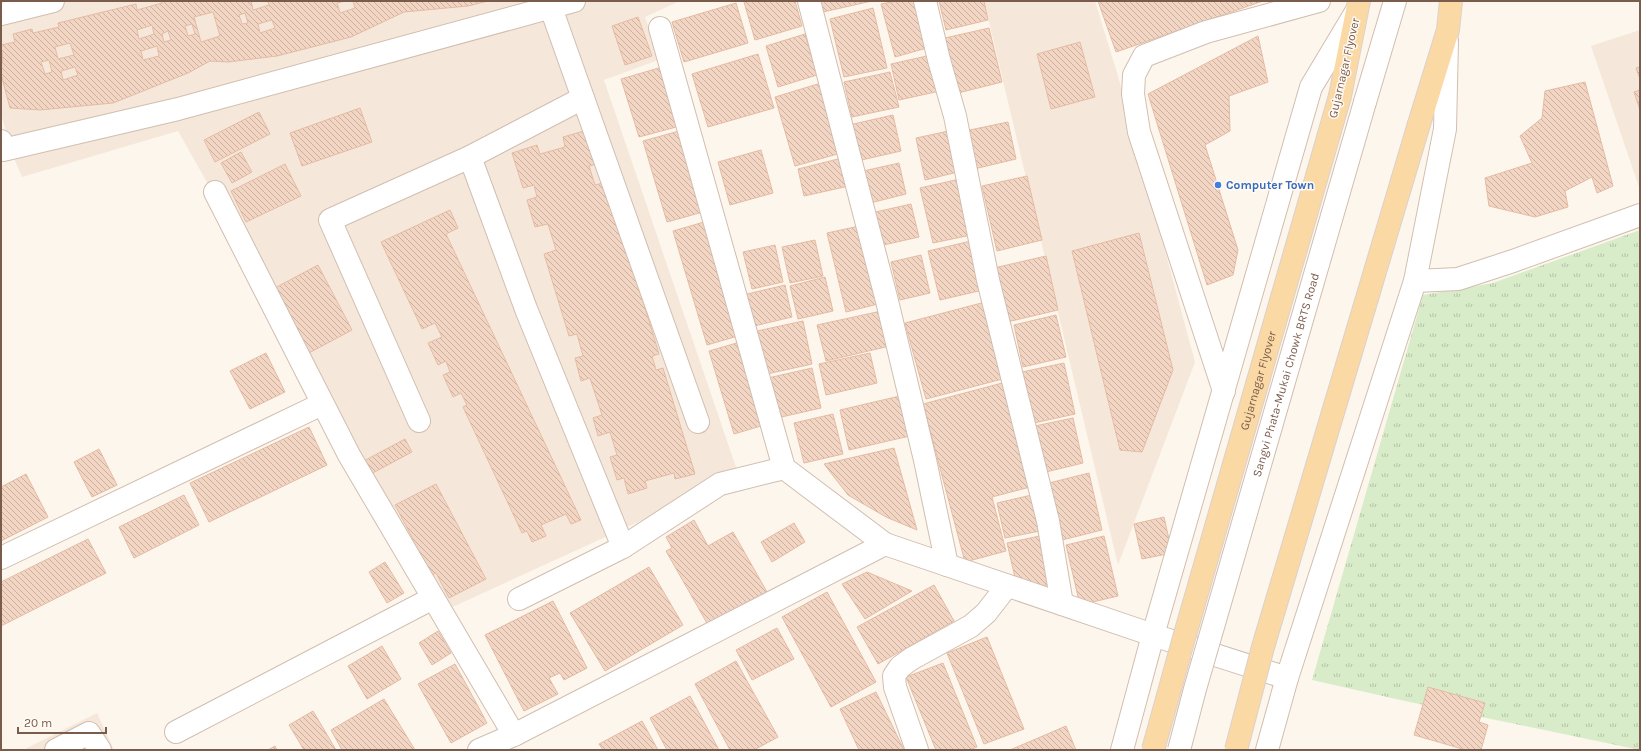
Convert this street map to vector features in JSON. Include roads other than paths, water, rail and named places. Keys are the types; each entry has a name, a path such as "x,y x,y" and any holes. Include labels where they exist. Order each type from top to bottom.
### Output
{"main road":[{"path":"1236,750 1266,640 1448,30 1451,1"},
{"name":"Gujarnagar Flyover","path":"1153,750 1340,96 1358,5"}],"street":[{"path":"1,14 53,1"},
{"path":"1,141 3,150 178,109 574,1"},
{"path":"809,1 887,301 925,460 947,566"},
{"path":"925,1 939,60 955,116 988,280 1048,521 1062,604"},
{"path":"1224,391 1138,132 1132,94 1134,75 1144,56 1206,32 1319,1"},
{"name":"Sangvi Phata-Mukai Chowk BRTS Road","path":"1179,750 1199,674 1395,1"},
{"path":"1122,750 1153,635 1311,87 1358,5"},
{"path":"550,8 698,422"},
{"path":"660,28 784,468 885,544 1153,635 1287,678"},
{"path":"1268,750 1287,678 1415,281 1445,128 1448,30"},
{"path":"419,421 330,220 470,157 583,98"},
{"path":"470,157 526,309 623,547"},
{"path":"215,192 322,404 349,454 514,735"},
{"path":"1415,281 1458,279 1640,216"},
{"path":"1,558 322,404"},
{"path":"519,599 623,547 720,484 784,468"},
{"path":"480,750 514,735 885,544"},
{"path":"917,750 895,687 894,676 900,667 911,659 971,626 986,613 1007,586"},
{"path":"176,732 433,598"},
{"path":"56,750 89,733 100,750"}],"place":[{"name":"Computer Town","path":"1218,185"}]}
